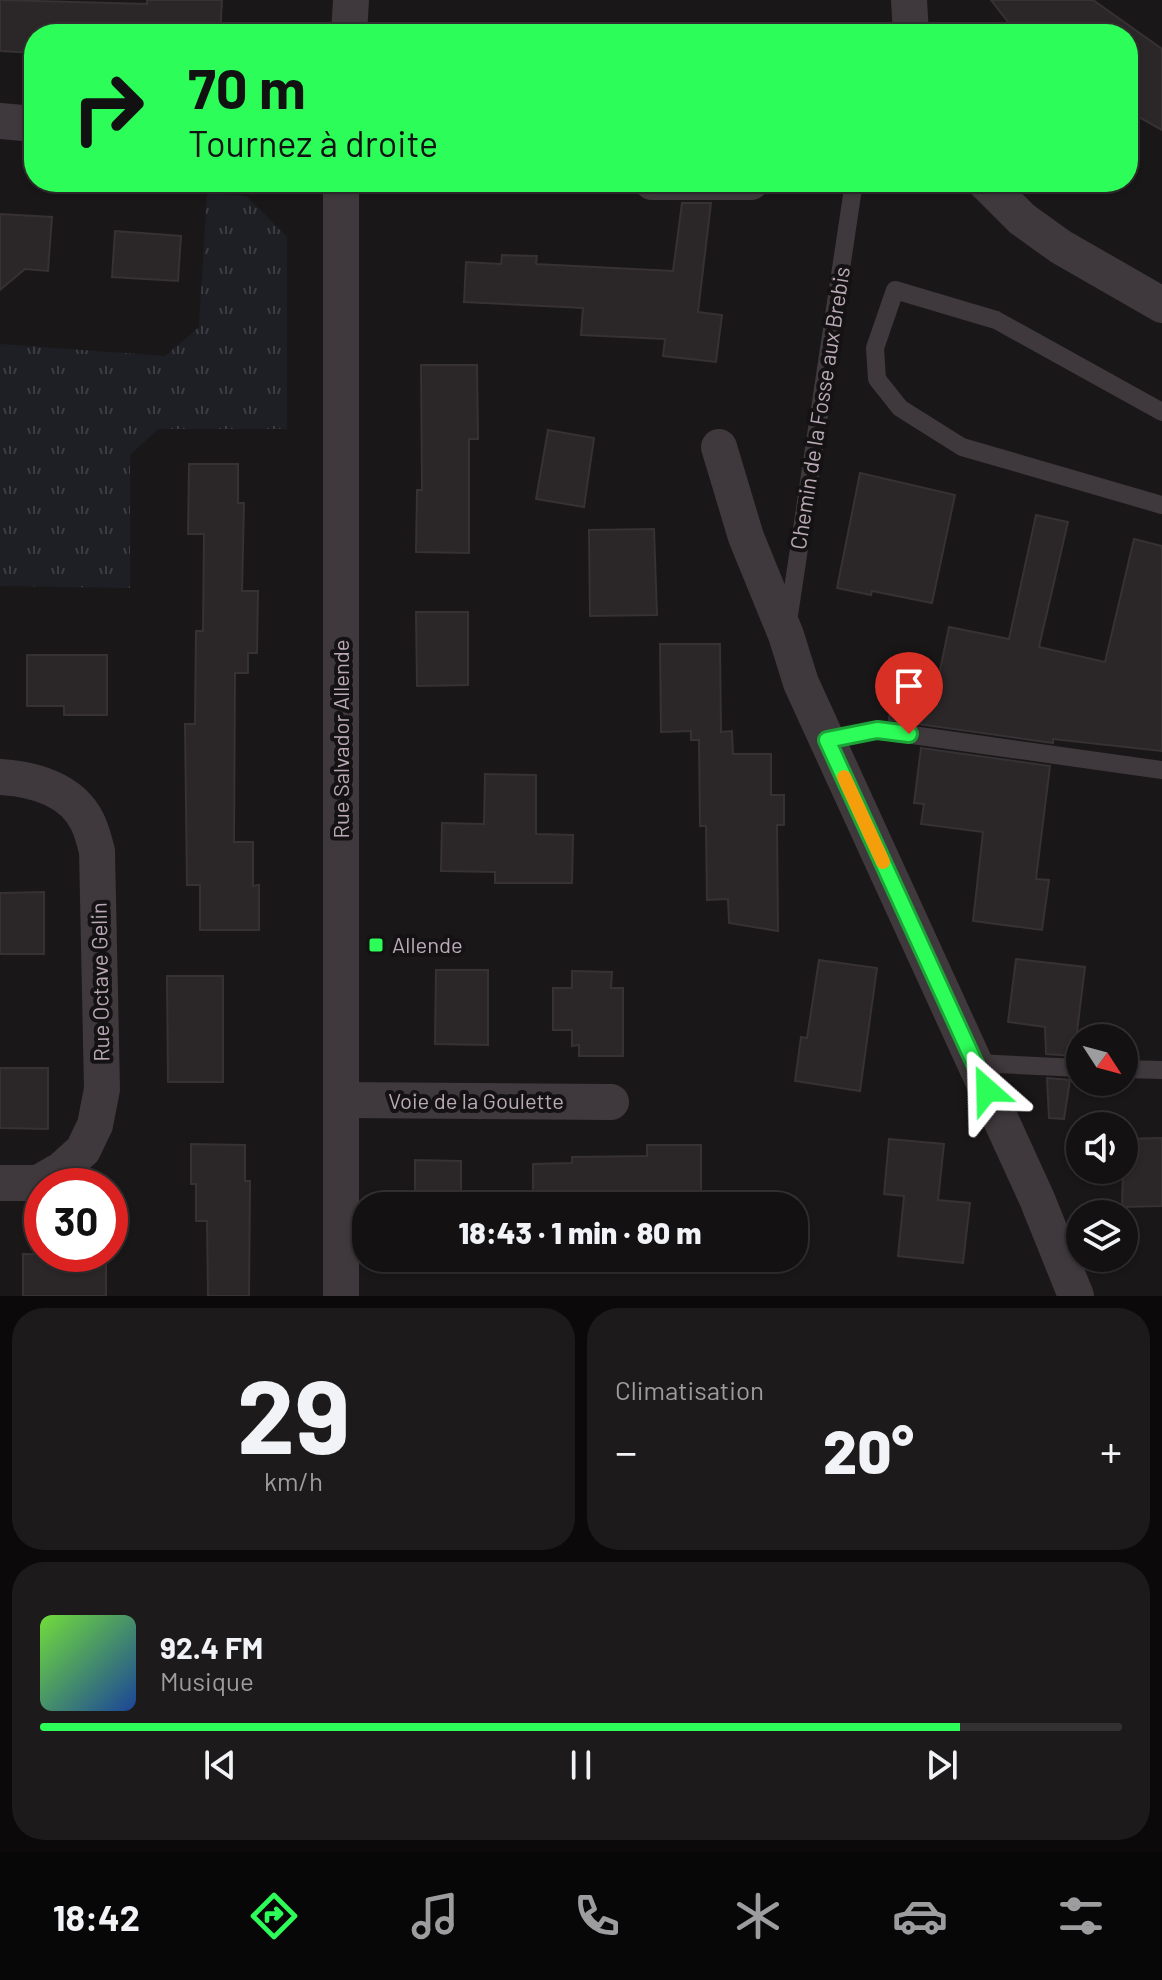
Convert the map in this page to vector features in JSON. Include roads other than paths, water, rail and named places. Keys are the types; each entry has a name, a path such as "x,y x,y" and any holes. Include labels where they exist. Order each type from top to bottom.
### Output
{"street":[{"path":"350,24 351,0"},
{"path":"909,0 910,24"},
{"path":"0,121 24,123"},
{"name":"Rue Salvador Allende","path":"341,192 341,1296"},
{"path":"995,192 1022,219 1061,247 1162,305"},
{"name":"Chemin de la Fosse aux Brebis","path":"719,447 746,537 786,635 796,670 1037,1199 1076,1296"},
{"name":"Rue Octave Gelin","path":"0,777 49,787 75,803 87,821 97,851 102,1089 95,1125 83,1150 61,1170 38,1183 0,1183"},
{"name":"Voie de la Goulette","path":"341,1100 611,1102"}],"lane":[{"name":"Chemin de la Fosse aux Brebis","path":"786,635 852,192"},
{"path":"1162,412 996,320 895,290 875,348 877,379 900,408 962,447 1162,505"},
{"path":"827,740 877,730 1162,770"},
{"path":"975,1063 1066,1067"},
{"path":"1138,1069 1162,1070"}],"place":[{"name":"Allende","path":"376,945"}]}
